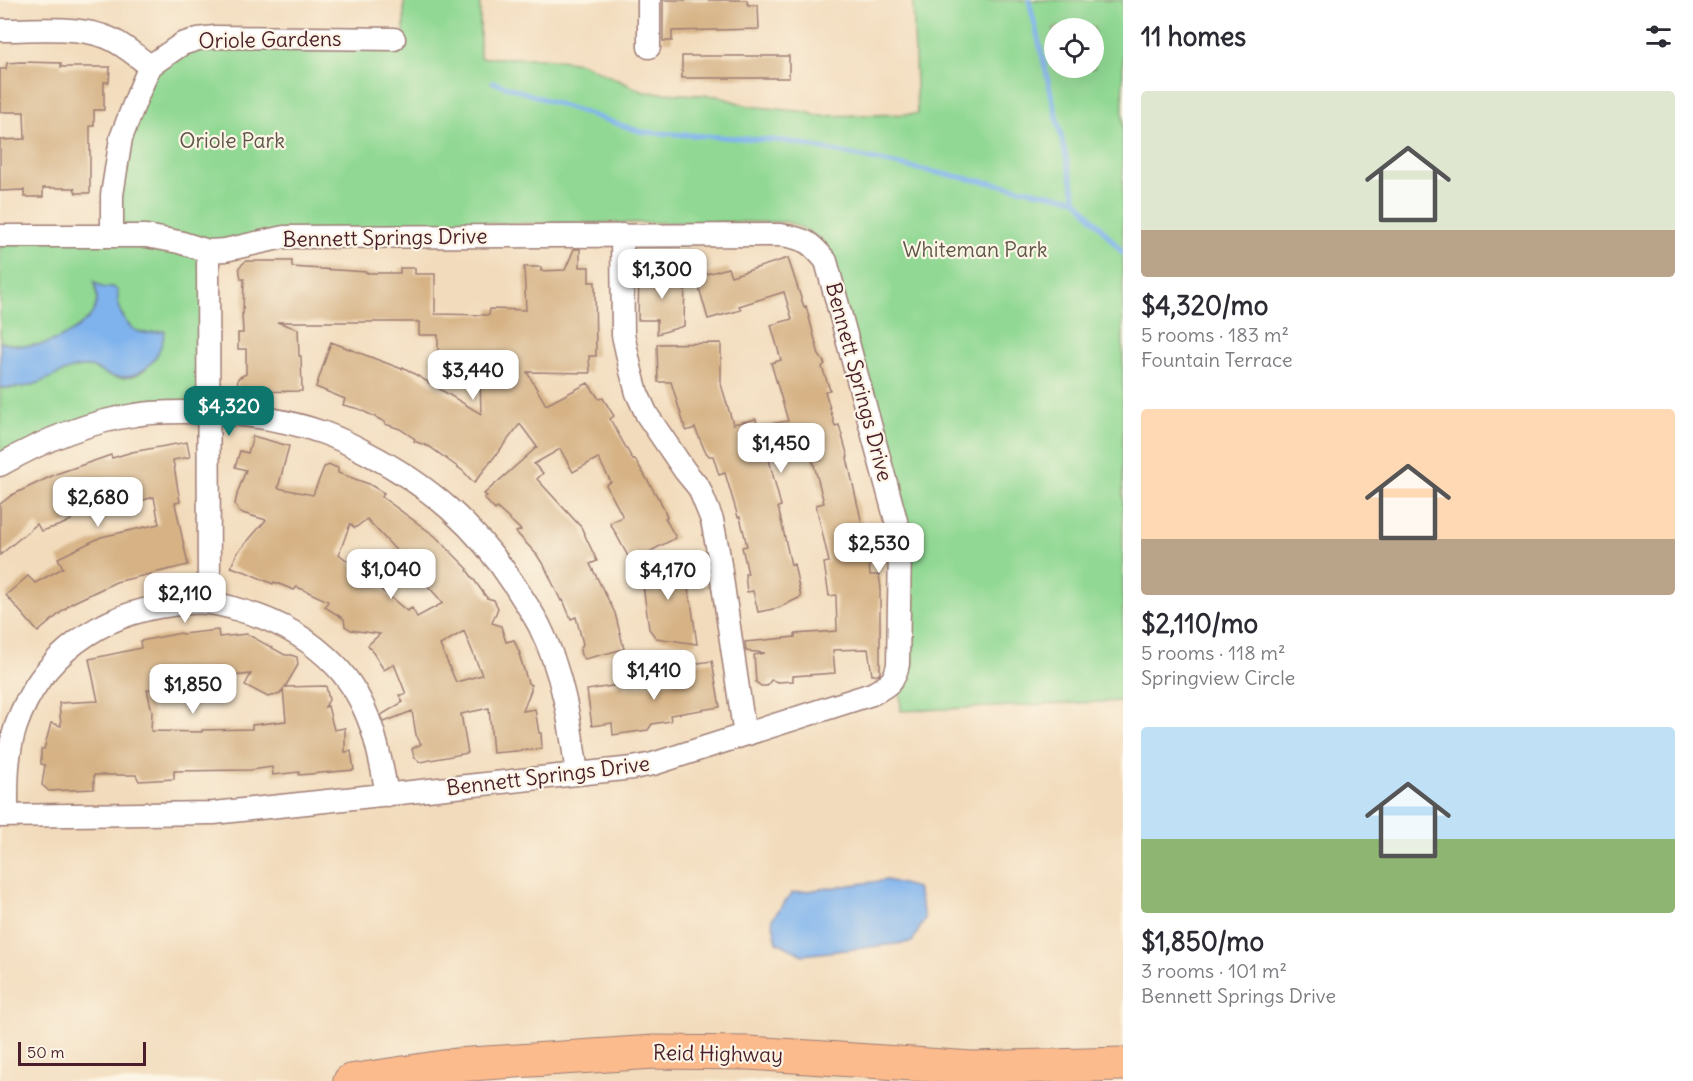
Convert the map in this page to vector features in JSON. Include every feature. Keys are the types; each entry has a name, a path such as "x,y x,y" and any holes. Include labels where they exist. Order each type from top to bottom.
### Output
{"highway":[{"name":"Reid Highway","path":"350,1081 456,1065 654,1052 749,1053 972,1068 1123,1064"},
{"name":"Reid Highway","path":"515,1081 656,1072 754,1073 833,1081"}],"street":[{"path":"649,0 649,47"},
{"path":"0,30 82,31 104,36 123,46 150,66 121,138 112,195 112,236"},
{"name":"Oriole Gardens","path":"150,66 182,44 198,39 232,37 394,39"},
{"path":"622,235 623,335 631,371 637,393 647,415 699,488 712,520 743,723 748,734"},
{"name":"Bennett Springs Drive","path":"0,236 146,236 179,242 208,251 225,250 284,237 781,235 800,238 813,245 826,261 898,528 900,547 898,664 896,675 888,686 872,694 748,734 633,768 214,813 4,816"},
{"path":"208,251 209,603"},
{"path":"0,465 48,440 77,429 136,414 172,412 236,414 264,419 324,433 354,446 398,471 457,514 485,544 506,572 538,624 550,651 568,712 577,774"},
{"path":"4,816 9,755 16,726 29,697 45,672 65,651 89,632 148,608 181,604 209,603 255,614 303,637 337,667 351,685 375,733 387,795"}],"green space":[{"path":"404,0 480,0 480,58 543,58 581,63 644,92 717,96 748,106 807,112 817,116 917,114 913,0 1123,0 1123,701 901,711 898,664 900,547 826,245 808,231 787,222 403,224 403,237 208,251 208,412 136,414 0,465 0,388 32,385 80,367 93,368 121,378 131,377 147,367 159,350 164,331 145,333 131,327 126,322 113,287 103,288 95,282 97,299 93,312 72,332 45,344 28,346 0,342 0,236 112,236 138,94 182,44 404,39"}],"water":[{"path":"94,282 103,288 113,287 118,291 120,311 132,328 145,333 165,331 157,355 147,367 141,372 125,377 111,376 93,368 81,367 28,386 0,388 0,342 32,346 68,334 93,313 97,299"},
{"path":"887,880 917,888 925,919 912,942 803,955 777,942 772,919 792,893"}],"building":[{"path":"663,0 747,0 748,5 758,5 759,29 672,31 672,41 663,41"},
{"path":"682,56 789,56 789,78 682,78"},
{"path":"7,63 61,63 61,67 110,67 109,82 104,82 104,110 94,110 94,126 90,126 90,193 76,193 74,188 43,188 43,197 24,197 24,190 0,191 0,140 25,139 24,112 0,112 0,69 6,69"},
{"path":"574,249 580,249 580,267 589,267 589,282 595,282 596,356 589,356 590,373 527,372 546,405 588,383 599,399 603,398 614,416 610,419 633,460 635,459 659,498 667,517 665,518 676,538 639,557 638,554 629,558 610,523 623,517 606,485 611,482 598,458 573,472 560,449 534,464 543,473 537,479 581,527 597,561 590,564 615,613 624,649 585,659 581,655 580,650 583,644 576,617 571,619 543,563 516,532 521,530 497,508 495,510 484,498 487,496 484,494 537,447 520,424 474,483 463,471 430,447 414,441 415,439 400,429 385,424 359,409 343,405 345,399 316,387 331,342 402,369 403,367 481,414 480,374 438,374 438,335 419,335 419,322 277,322 298,329 302,391 244,392 237,387 238,378 246,374 246,349 238,349 238,333 243,333 244,279 241,279 239,267 246,261 292,261 292,267 367,273 400,273 400,268 415,268 415,274 435,274 435,314 489,315 490,309 526,310 524,267 541,267 541,271 565,270"},
{"path":"788,258 804,307 806,306 819,355 825,364 822,367 830,390 825,391 835,426 839,425 848,457 867,546 870,575 879,575 881,588 880,674 872,675 868,649 833,650 835,673 793,676 793,681 771,680 767,686 761,686 756,682 754,655 765,653 746,651 745,642 795,637 795,634 837,631 836,595 829,596 824,563 829,562 816,505 824,503 809,446 799,449 798,445 767,452 781,506 778,507 791,565 794,564 801,597 778,608 758,612 753,591 747,592 745,574 748,574 742,547 747,546 725,473 719,475 713,456 709,456 705,451 695,428 686,431 671,382 658,382 657,344 721,343 721,384 733,424 756,419 757,426 788,421 771,363 781,360 771,325 792,319 784,292 739,306 741,310 708,319 696,277 728,268 731,276"},
{"path":"639,272 676,273 677,276 685,276 684,326 657,334 657,320 638,320"},
{"path":"253,436 289,446 278,488 313,495 324,467 330,465 338,468 338,473 369,484 384,493 382,497 435,536 468,569 487,598 494,600 498,608 492,623 501,626 506,642 514,640 520,654 528,683 531,685 523,711 535,709 542,749 493,753 489,708 461,714 468,753 420,762 414,757 412,749 421,744 416,735 412,711 384,722 381,715 403,702 399,695 406,694 394,664 384,670 368,645 380,634 351,630 345,626 344,619 325,607 328,601 297,587 294,590 274,582 273,584 231,567 237,553 266,520 239,512 235,504 246,470 235,467 240,451 248,453","holes":["367,519 404,559 443,603 417,617 412,608 407,611 339,554 350,524 355,528","464,631 482,675 456,682 440,645"]},
{"path":"187,442 190,457 173,460 180,502 175,503 188,565 116,582 72,603 38,632 6,595 28,576 35,583 63,568 58,558 101,537 159,524 154,497 116,508 114,501 71,517 71,520 61,525 41,531 37,524 0,555 0,504 12,495 56,474 111,455 112,458"},
{"path":"684,558 697,644 656,638 649,629 640,563"},
{"path":"218,630 219,637 247,634 285,655 297,657 298,665 285,687 326,686 329,700 325,707 328,706 334,730 345,728 345,752 351,751 354,770 299,775 299,772 273,775 272,767 251,770 174,771 174,779 139,781 136,775 94,775 94,789 49,791 42,785 45,765 41,764 41,749 44,749 51,723 61,726 59,703 98,701 89,659 141,648 140,641","holes":["251,674 245,685 268,697 280,694 283,689 286,721 252,725 252,729 202,730 202,732 151,731 152,711 147,690 184,682"]},
{"path":"712,661 720,707 670,715 671,721 652,724 648,730 613,735 612,723 592,726 587,690 624,684 624,689 674,682 674,678 687,676 685,665"}],"waterway":[{"path":"1029,0 1076,199 1123,253"},
{"path":"493,82 642,132 786,141 1076,199"}],"park label":[{"name":"Oriole Park","path":"232,141"},
{"name":"Whiteman Park","path":"975,250"}]}
